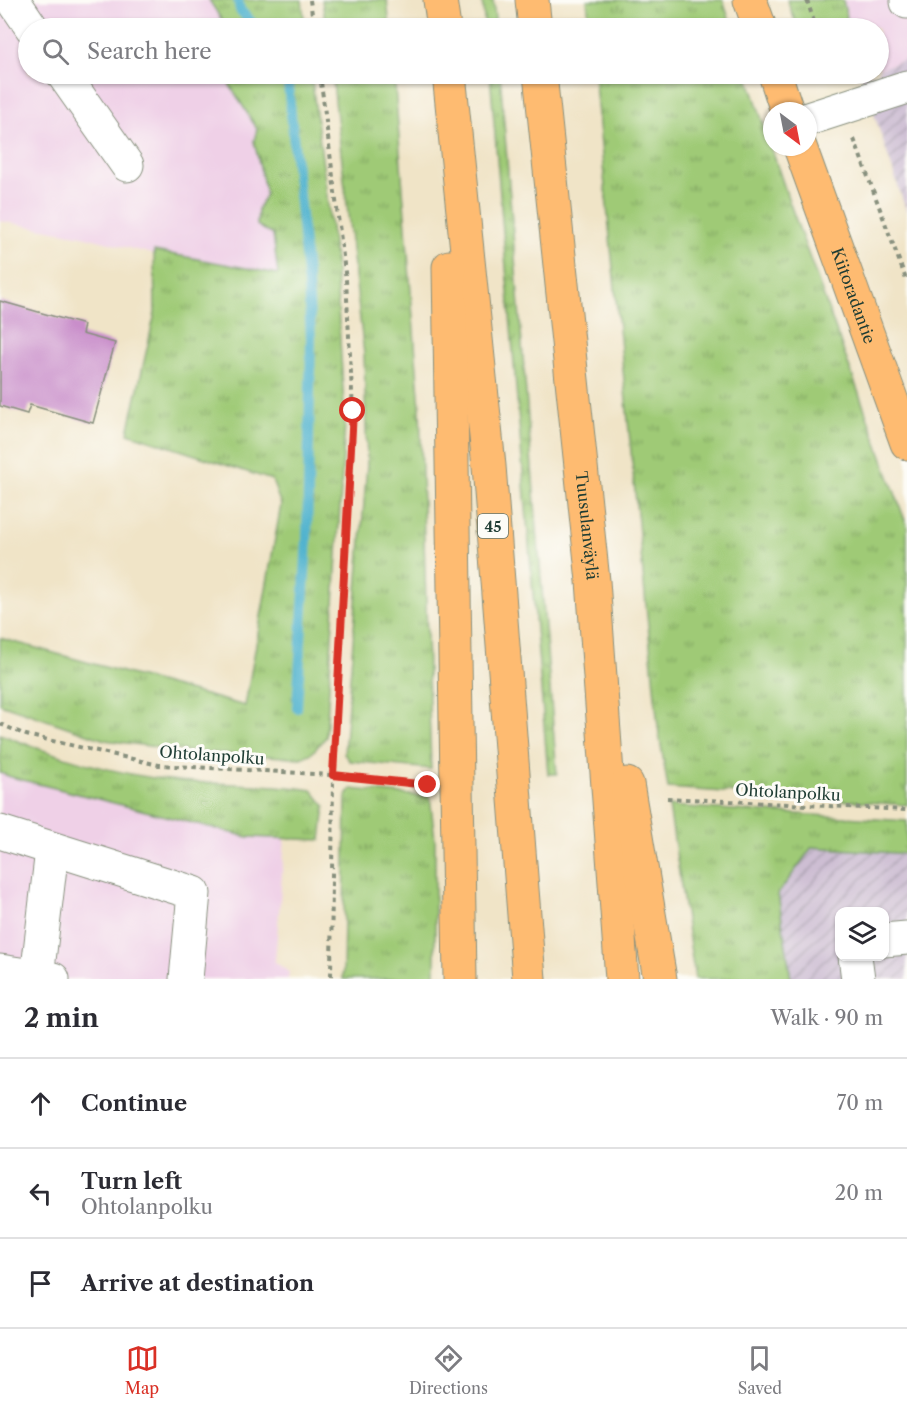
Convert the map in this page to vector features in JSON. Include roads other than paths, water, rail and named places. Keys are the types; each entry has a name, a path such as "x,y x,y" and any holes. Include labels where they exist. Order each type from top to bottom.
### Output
{"main road":[{"path":"440,0 443,18"},
{"path":"532,0 534,18"},
{"path":"750,0 756,18"},
{"path":"447,84 460,979"},
{"name":"45","path":"448,84 489,466 529,979"},
{"name":"Tuusulanväylä","path":"541,84 593,581 622,979"},
{"path":"778,84 784,102"},
{"name":"Kiitoradantie","path":"803,156 907,443"},
{"path":"593,581 660,979"}],"lane":[{"path":"70,84 127,165"},
{"path":"817,116 907,87"},
{"path":"0,832 194,893 186,979"},
{"path":"0,971 45,978 52,850"},
{"path":"889,940 907,938"},
{"path":"856,961 858,979"}],"waterway":[{"path":"238,0 240,10 248,18"},
{"path":"288,84 308,285 311,339 307,540 297,708"}]}
